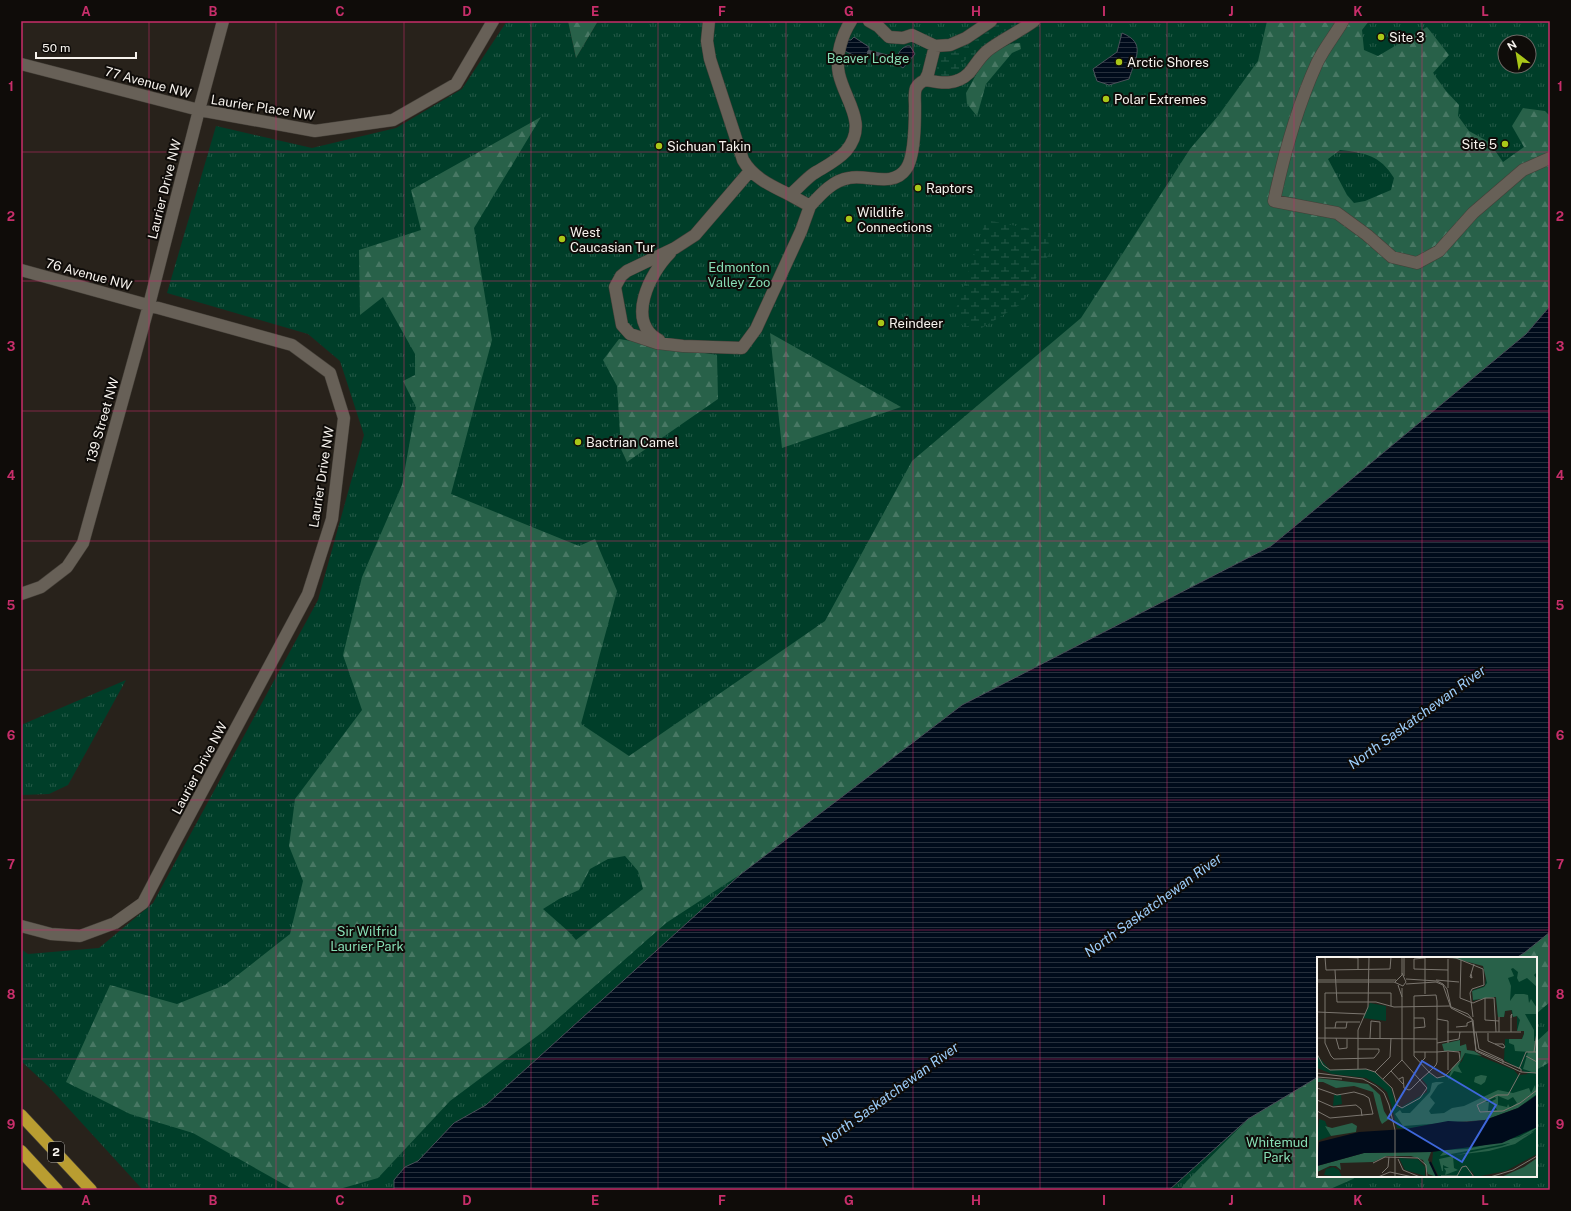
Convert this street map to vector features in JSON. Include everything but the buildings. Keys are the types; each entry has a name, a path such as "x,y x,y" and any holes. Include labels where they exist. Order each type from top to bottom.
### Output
{"highway":[{"name":"2","path":"21,1115 91,1190"},
{"name":"2","path":"21,1150 57,1190"}],"street":[{"path":"199,110 223,21"},
{"name":"Laurier Place NW","path":"199,110 315,131 393,120 456,84 493,21"},
{"path":"709,21 707,40 710,59 740,154 750,171 768,184 790,194 810,206"},
{"path":"790,194 812,175 840,157 846,151 854,134 856,119 854,111 838,72 840,49 843,37 851,21"},
{"path":"869,21 878,26 889,38 903,38 912,35 935,46 956,42 966,38 991,21"},
{"path":"925,80 948,83 962,78 969,73 986,52 1017,26 1034,21"},
{"path":"1343,21 1318,62 1294,123 1274,201 1337,213 1367,235 1392,257 1417,263 1439,251 1473,213 1523,170 1550,158"},
{"path":"750,171 695,235 675,248 627,271 621,276 615,288 620,322 624,329 630,334 657,343 683,346 742,348 756,329 801,231 810,206 821,194 842,179 856,177 891,179 902,173 909,164 915,126 915,91 917,86 925,80 928,74 935,46"},
{"name":"77 Avenue NW","path":"21,64 199,110"},
{"name":"Laurier Drive NW","path":"21,926 51,934 80,936 115,923 143,903 308,594 332,519 344,418 330,373 292,345 149,305 199,110"},
{"path":"665,344 652,337 647,330 643,320 642,309 645,294 656,270 661,262 675,248"},
{"name":"76 Avenue NW","path":"21,270 149,305"},
{"name":"139 Street NW","path":"21,594 41,587 67,567 83,543 149,305"}],"green space":[{"path":"507,21 568,21 576,58 598,21 1550,21 1550,306 962,705 741,874 486,1105 454,1123 418,1161 405,1167 394,1180 394,1190 143,1190 48,1086 21,1061 21,949 28,954 99,948 153,903 318,600 364,435 340,361 308,334 167,293 216,126 312,148 396,128 462,89"},
{"path":"568,21 598,21 576,58"},
{"path":"999,21 1024,21 992,39 974,55 964,61 955,74 950,77 945,77 938,73 937,64 943,54 967,46 988,31 988,27"},
{"name":"Sir Wilfrid Laurier Park","path":"1267,21 1369,21 1362,30 1364,50 1378,56 1427,27 1449,55 1433,73 1446,91 1459,105 1458,116 1469,131 1489,142 1503,162 1524,147 1512,126 1523,108 1545,111 1550,116 1550,306 1526,334 1271,546 962,705 741,874 666,923 544,1031 450,1101 378,1178 336,1190 294,1190 193,1133 130,1114 66,1082 110,985 177,1004 225,985 290,934 303,881 289,846 295,799 362,710 343,655 362,577 402,485 416,407 403,381 415,375 415,354 383,297 360,315 359,250 421,230 411,190 541,117 474,228 492,340 451,494 579,546 595,539 617,591 581,724 629,756 825,621 912,461 1081,318 1190,149 1218,116 1258,61","holes":["1340,150 1357,152 1371,156 1383,164 1394,178 1391,190 1365,201 1354,203 1347,195 1328,159","625,856 638,871 643,889 576,940 543,909 559,899 579,890 590,869 608,859"]},
{"path":"1020,43 1021,49 1012,53 986,84 977,116 967,104 966,93 977,73 989,54 1010,44"},
{"path":"986,220 1047,232 1050,252 1023,303 980,329 963,326 955,312"},
{"path":"770,333 901,407 782,448"},
{"path":"619,339 717,355 718,399 627,462 621,449 617,386 603,360"},
{"path":"126,680 68,785 49,794 21,795 21,725"},
{"name":"Whitemud Park","path":"1550,932 1550,1190 1169,1190 1248,1119 1317,1078 1317,1177 1537,1177 1537,957 1518,957"},
{"path":"1550,932 1550,1002 1537,1013 1537,957 1518,957"},
{"path":"1550,1029 1550,1062 1537,1069 1537,1041"},
{"name":"Whitemud Park","path":"1317,1078 1317,1177 1356,1177 1328,1190 1180,1190 1248,1119"}],"water":[{"name":"Arctic Shores","path":"1122,33 1130,37 1137,47 1136,58 1129,79 1109,85 1097,81 1093,69 1117,52"},
{"path":"854,37 869,47 869,52 865,56 857,57 845,51 848,40 851,40"},
{"path":"907,46 910,46 915,54 903,68 897,64 897,58 900,51"},
{"name":"North Saskatchewan River","path":"1550,306 1550,932 1524,953 1518,957 1317,957 1317,1078 1248,1119 1169,1190 394,1190 394,1180 405,1167 418,1161 454,1123 486,1105 741,874 962,705 1271,546 1526,334"}],"waterway":[{"path":"869,52 897,59"}],"place":[{"name":"Site 3","path":"1381,37"},
{"name":"Arctic Shores","path":"1119,62"},
{"name":"Polar Extremes","path":"1106,99"},
{"name":"Site 5","path":"1505,144"},
{"name":"Sichuan Takin","path":"659,146"},
{"name":"Raptors","path":"918,188"},
{"name":"Wildlife Connections","path":"849,219"},
{"name":"West Caucasian Tur","path":"562,239"},
{"name":"Reindeer","path":"881,323"},
{"name":"Bactrian Camel","path":"578,442"}],"park label":[{"name":"Beaver Lodge","path":"868,58"},
{"name":"Edmonton Valley Zoo","path":"739,274"}]}
